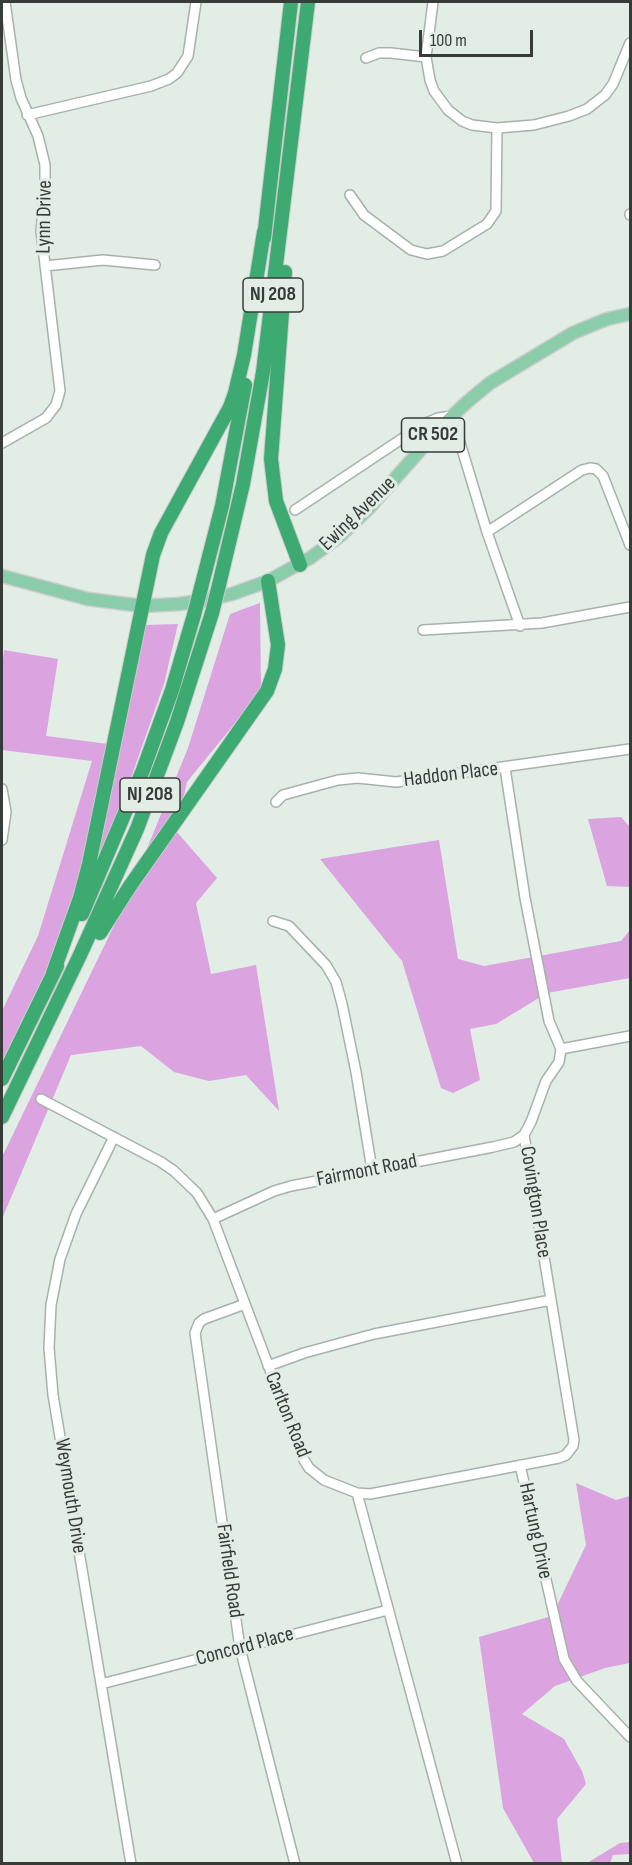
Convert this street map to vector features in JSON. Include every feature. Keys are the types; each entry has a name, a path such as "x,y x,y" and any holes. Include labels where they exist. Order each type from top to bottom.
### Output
{"highway":[{"name":"NJ 208","path":"2,1079 101,873 136,788 172,690 194,615 222,506 238,425 251,342 291,2"},
{"name":"NJ 208","path":"2,1117 123,863 158,776 212,613 240,502 260,390 308,2"},
{"path":"298,82 271,459 276,501 300,565"},
{"path":"53,973 85,880 150,567 161,534 236,393 264,231"},
{"path":"73,972 118,903 267,692 275,669 278,645 268,581"}],"main road":[{"name":"Ewing Avenue","path":"2,576 88,599 142,606 206,600 232,594 268,581 320,552 350,527 452,416 505,373 573,333 607,319 630,314"}],"street":[{"name":"Lynn Drive","path":"2,443 46,417 52,412 59,398 41,231 45,165 38,136 27,114 16,80 5,2"},
{"path":"27,114 151,86 169,79 177,73 188,56 196,2"},
{"path":"433,2 426,57 430,80 434,91 448,110 455,117 472,125 497,128 534,125 569,117 587,109 605,95 613,84 630,43"},
{"path":"366,58 379,53 426,57"},
{"path":"620,68 630,74"},
{"path":"350,195 364,215 411,250 427,254 442,251 487,224 496,211 497,128"},
{"path":"45,266 103,260 155,265"},
{"path":"452,416 487,532 520,626"},
{"name":"Ewing Avenue","path":"296,510 424,424 438,418 452,416"},
{"path":"487,532 582,470 590,468 596,469 603,476 630,545"},
{"path":"423,630 520,626 630,607"},
{"name":"Haddon Place","path":"276,802 283,795 338,780 358,778 396,782 630,749"},
{"path":"505,768 525,898 547,1010 561,1049 630,1036"},
{"path":"2,789 6,812 2,840"},
{"path":"273,921 289,926 326,964 336,982 356,1072 372,1170"},
{"name":"Covington Place","path":"520,1465 566,1455 573,1446 574,1440 524,1135 546,1081 559,1062 561,1049"},
{"name":"Carlton Road","path":"41,1099 174,1171 197,1193 213,1219 304,1460 309,1468 324,1480 357,1493"},
{"name":"Fairmont Road","path":"213,1219 274,1191 493,1147 514,1142 524,1135"},
{"name":"Weymouth Drive","path":"114,1137 68,1233 54,1284 49,1326 50,1374 131,1863"},
{"path":"268,1365 312,1350 374,1334 551,1300"},
{"name":"Fairfield Road","path":"245,1304 204,1319 199,1323 195,1333 240,1648 295,1863"},
{"name":"Hartung Drive","path":"357,1493 370,1494 520,1465 564,1659 577,1681 630,1737"},
{"path":"357,1493 457,1863"},
{"name":"Concord Place","path":"101,1684 388,1610"}],"shaded area":[{"path":"260,603 261,691 187,782 176,831 217,878 196,903 211,974 256,965 279,1111 246,1075 209,1081 174,1072 141,1046 71,1055 2,1219 2,1157 124,905 188,748 230,614"},
{"path":"178,624 164,684 122,803 28,1011 2,1062 2,1011 38,936 92,761 2,750 4,650 58,659 46,736 116,745 145,625"},
{"path":"621,817 630,827 630,887 607,886 588,819"},
{"path":"439,840 458,959 484,966 621,941 630,930 630,978 547,993 496,1024 470,1029 480,1080 453,1093 441,1088 402,961 320,859"},
{"path":"576,1483 616,1500 630,1496 630,1663 605,1668 555,1686 522,1714 564,1739 582,1771 586,1784 557,1819 562,1863 534,1863 503,1808 479,1637 552,1616 586,1545"},
{"path":"630,1842 630,1854 613,1855 610,1863 587,1863 620,1843"}]}
